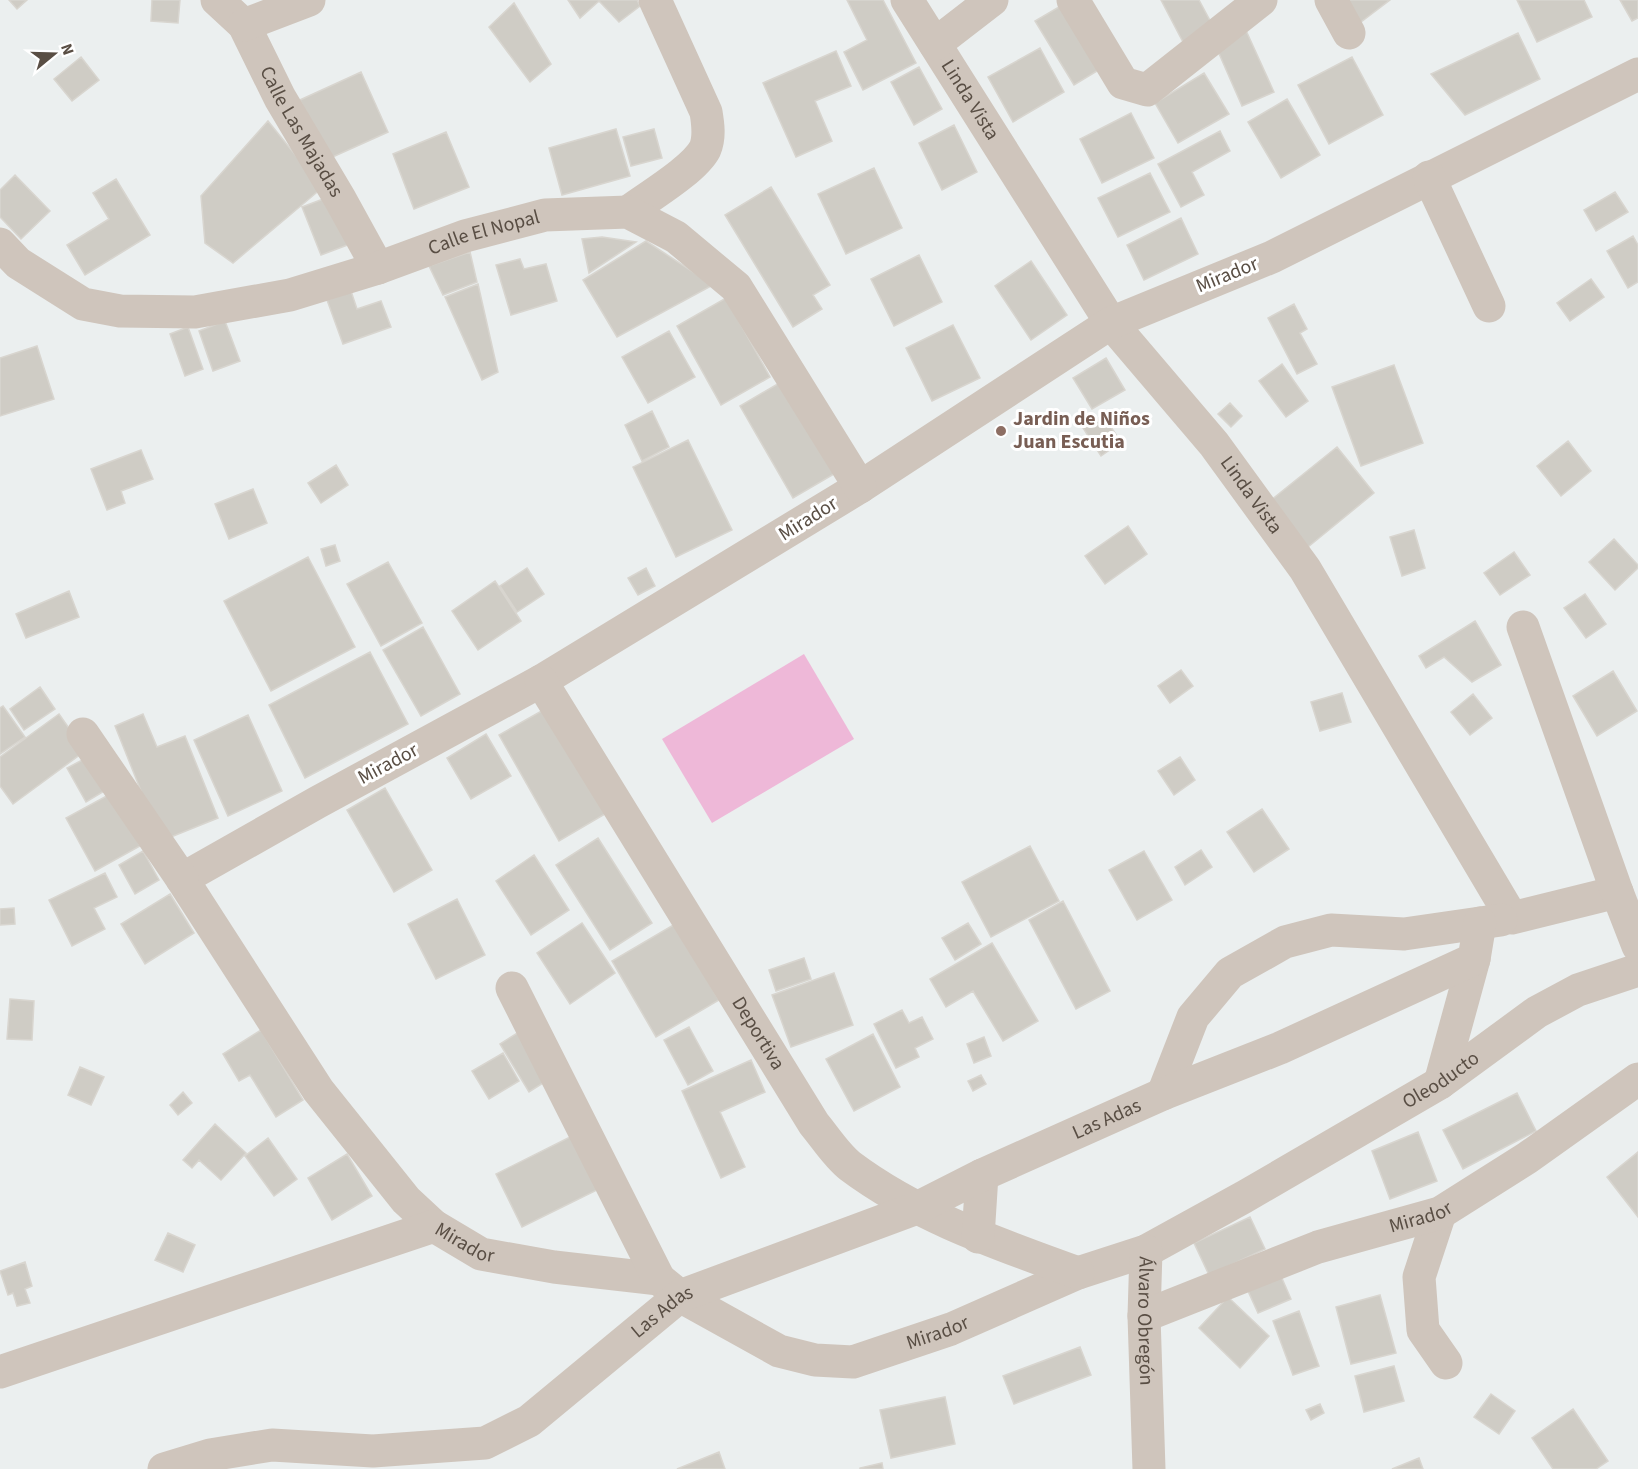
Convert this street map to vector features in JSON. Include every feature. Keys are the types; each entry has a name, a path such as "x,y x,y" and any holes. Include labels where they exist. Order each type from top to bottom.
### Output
{"street":[{"name":"Calle Las Majadas","path":"217,0 243,25 280,98 378,268"},
{"path":"243,25 309,0"},
{"path":"628,212 696,162 705,148 709,130 706,112 655,0"},
{"name":"Linda Vista","path":"907,0 1111,323 1214,444 1305,569 1512,918"},
{"path":"934,44 992,0"},
{"path":"1073,0 1123,83 1147,90 1261,0"},
{"path":"1331,0 1349,33"},
{"name":"Mirador","path":"1146,1251 1078,1273 951,1329 853,1362 815,1360 779,1351 670,1288 481,1254 434,1226 406,1200 318,1090 182,879 318,802 542,681 860,487 1111,323 1272,257 1429,177 1637,77"},
{"path":"1429,177 1489,306"},
{"name":"Calle El Nopal","path":"6,259 84,304 120,311 195,312 290,295 378,268 465,236 545,215 628,212 676,237 736,287 860,487"},
{"path":"1523,627 1638,946"},
{"name":"Deportiva","path":"542,681 814,1124 848,1164 917,1208 978,1237 1078,1273"},
{"path":"83,734 182,879"},
{"path":"1512,918 1617,892"},
{"name":"Las Adas","path":"1163,1094 1193,1017 1230,972 1285,942 1331,930 1404,934 1512,918"},
{"path":"1440,1083 1474,959 1480,923"},
{"name":"Las Adas","path":"164,1469 210,1455 273,1445 373,1451 485,1443 529,1420 670,1288 917,1208 982,1175 1163,1094 1280,1048 1474,959"},
{"name":"Oleoducto","path":"1244,1197 1440,1083 1537,1011 1578,990 1638,970"},
{"path":"512,988 670,1288"},
{"name":"Mirador","path":"1144,1316 1318,1247 1440,1213 1519,1164 1638,1079"},
{"path":"978,1237 982,1175"},
{"name":"Álvaro Obregón","path":"1149,1469 1144,1316 1146,1251 1244,1197"},
{"path":"1440,1213 1419,1277 1423,1330 1446,1363"},
{"path":"0,1372 434,1226"}],"shaded area":[{"path":"804,654 854,739 712,823 662,739"}],"building":[{"path":"9,0 27,0 17,9"},
{"path":"152,0 180,0 178,23 151,21"},
{"path":"568,0 637,0 640,6 619,22 599,1 580,18"},
{"path":"847,0 883,0 916,63 863,90 844,52 867,40"},
{"path":"1161,0 1199,0 1214,28 1184,44"},
{"path":"1337,0 1390,0 1357,25"},
{"path":"1517,0 1584,0 1592,17 1537,42"},
{"path":"1620,0 1638,0 1638,18 1632,21"},
{"path":"514,3 551,64 530,82 489,27"},
{"path":"1064,4 1102,68 1074,85 1035,21"},
{"path":"1244,26 1274,92 1242,106 1213,40"},
{"path":"1518,33 1540,79 1465,115 1431,74"},
{"path":"1040,48 1064,92 1013,122 988,77"},
{"path":"836,51 851,86 815,101 832,141 796,157 763,83"},
{"path":"81,57 99,80 72,101 54,79"},
{"path":"1352,57 1383,115 1329,144 1298,85"},
{"path":"919,67 942,109 914,125 891,82"},
{"path":"361,72 388,132 326,160 300,100"},
{"path":"1204,73 1229,114 1178,143 1155,103"},
{"path":"1287,99 1320,155 1281,178 1248,122"},
{"path":"1131,113 1154,158 1102,183 1080,139"},
{"path":"268,121 322,188 233,263 205,243 201,196"},
{"path":"954,125 977,172 942,190 919,143"},
{"path":"616,129 630,176 562,195 549,148"},
{"path":"654,129 662,158 631,166 623,137"},
{"path":"1220,131 1230,151 1192,172 1204,195 1181,207 1158,164"},
{"path":"446,132 469,187 414,209 393,154"},
{"path":"874,168 902,228 846,254 818,194"},
{"path":"1150,173 1170,212 1118,237 1098,198"},
{"path":"15,175 50,211 21,239 0,217 0,190"},
{"path":"116,179 150,235 85,275 67,245 109,219 93,193"},
{"path":"771,187 830,285 813,295 822,309 793,327 725,215"},
{"path":"1615,192 1628,212 1596,231 1584,210"},
{"path":"331,196 350,244 321,255 302,207"},
{"path":"1181,218 1198,254 1144,280 1127,245"},
{"path":"1633,236 1638,245 1638,282 1628,288 1607,251"},
{"path":"602,237 636,242 589,273 582,239"},
{"path":"646,241 713,285 617,337 583,280"},
{"path":"470,252 477,282 443,295 429,266"},
{"path":"919,255 942,302 894,326 871,279"},
{"path":"520,259 524,269 546,264 557,301 511,315 496,265"},
{"path":"1031,261 1067,315 1031,340 995,286"},
{"path":"1591,279 1604,297 1570,321 1557,303"},
{"path":"478,284 498,372 482,380 445,297"},
{"path":"351,291 357,309 381,301 391,327 343,344 327,300"},
{"path":"726,298 770,377 721,405 677,326"},
{"path":"1294,304 1307,329 1300,333 1317,364 1297,374 1268,318"},
{"path":"225,321 240,361 213,371 199,331"},
{"path":"953,325 980,378 932,401 906,348"},
{"path":"188,327 203,369 185,376 170,334"},
{"path":"669,331 695,377 648,403 622,357"},
{"path":"37,346 54,399 0,416 0,358"},
{"path":"1106,358 1125,390 1092,409 1073,378"},
{"path":"1282,364 1308,401 1286,417 1259,381"},
{"path":"1394,365 1423,443 1361,466 1332,387"},
{"path":"781,382 834,474 793,498 740,406"},
{"path":"1230,403 1242,416 1231,427 1218,414"},
{"path":"652,411 669,447 642,461 625,425"},
{"path":"1103,415 1121,442 1101,456 1083,428"},
{"path":"688,440 732,530 676,557 633,467"},
{"path":"1568,441 1591,471 1561,496 1537,466"},
{"path":"1337,447 1374,493 1308,547 1270,501"},
{"path":"141,450 153,479 121,491 125,503 107,510 91,469"},
{"path":"336,465 348,485 321,503 308,483"},
{"path":"253,489 267,523 229,539 215,504"},
{"path":"1128,526 1147,554 1105,584 1085,556"},
{"path":"1414,530 1425,568 1402,576 1390,537"},
{"path":"1614,539 1638,565 1638,568 1615,590 1589,562"},
{"path":"335,545 340,561 326,566 321,549"},
{"path":"1514,552 1530,575 1500,595 1484,573"},
{"path":"308,557 355,647 271,691 224,601"},
{"path":"388,562 422,623 381,646 347,584"},
{"path":"527,568 544,594 517,612 500,586"},
{"path":"646,568 655,586 638,595 628,578"},
{"path":"495,581 521,621 478,650 452,611"},
{"path":"69,591 79,617 26,638 16,614"},
{"path":"1585,594 1606,624 1586,638 1564,608"},
{"path":"1475,621 1501,665 1472,682 1444,657 1426,668 1419,656"},
{"path":"423,627 460,694 421,716 383,650"},
{"path":"370,652 408,724 305,778 269,705"},
{"path":"1181,670 1193,686 1170,703 1158,686"},
{"path":"1613,671 1637,711 1597,736 1573,696"},
{"path":"40,687 55,709 24,730 10,709"},
{"path":"1342,693 1351,722 1320,731 1311,702"},
{"path":"1473,694 1492,718 1470,735 1451,712"},
{"path":"3,706 25,737 0,754 0,708"},
{"path":"545,709 605,814 559,841 499,735"},
{"path":"59,714 85,751 13,804 0,786 0,757"},
{"path":"143,714 157,747 185,736 218,818 161,841 115,726"},
{"path":"248,715 282,791 228,816 194,740"},
{"path":"486,734 511,776 471,799 447,758"},
{"path":"88,757 106,790 86,802 67,768"},
{"path":"1180,757 1195,780 1174,795 1158,771"},
{"path":"385,788 432,870 394,892 347,810"},
{"path":"112,793 140,846 95,871 66,818"},
{"path":"1262,809 1289,849 1254,872 1227,832"},
{"path":"598,838 652,923 610,950 556,865"},
{"path":"1030,846 1059,901 991,937 962,882"},
{"path":"1201,850 1212,867 1185,885 1175,867"},
{"path":"143,851 159,880 135,894 119,865"},
{"path":"1144,851 1172,900 1137,920 1109,870"},
{"path":"534,855 569,910 531,935 496,881"},
{"path":"105,873 117,897 94,908 105,929 72,946 49,900"},
{"path":"170,894 194,933 145,964 121,924"},
{"path":"457,899 485,955 436,979 408,924"},
{"path":"1063,901 1110,991 1076,1009 1029,920"},
{"path":"14,908 15,924 0,925 0,909"},
{"path":"582,923 615,973 570,1004 537,953"},
{"path":"968,923 981,944 955,960 942,938"},
{"path":"675,924 719,1000 656,1037 612,961"},
{"path":"992,943 1038,1021 1003,1041 973,991 946,1007 930,979"},
{"path":"804,958 811,979 776,991 769,970"},
{"path":"834,973 853,1025 791,1047 772,995"},
{"path":"10,999 34,1001 32,1040 7,1039"},
{"path":"902,1010 909,1023 922,1017 933,1039 915,1048 919,1057 896,1068 874,1024"},
{"path":"689,1027 713,1071 688,1085 664,1040"},
{"path":"261,1030 303,1100 276,1117 250,1075 239,1081 223,1054"},
{"path":"522,1030 551,1078 529,1092 500,1044"},
{"path":"873,1034 900,1087 854,1111 826,1059"},
{"path":"984,1037 991,1056 974,1063 967,1044"},
{"path":"503,1053 519,1081 489,1099 472,1071"},
{"path":"751,1060 765,1092 720,1112 745,1167 721,1178 682,1091"},
{"path":"80,1067 104,1077 91,1105 68,1095"},
{"path":"981,1075 986,1084 973,1091 968,1081"},
{"path":"183,1092 192,1103 178,1115 170,1105"},
{"path":"1517,1093 1536,1131 1463,1169 1443,1130"},
{"path":"215,1124 246,1153 221,1180 199,1160 192,1168 183,1160"},
{"path":"1418,1132 1437,1181 1390,1199 1372,1151"},
{"path":"572,1136 599,1189 522,1227 496,1174"},
{"path":"268,1138 297,1179 274,1196 245,1156"},
{"path":"1638,1152 1638,1217 1607,1177"},
{"path":"347,1154 372,1196 332,1220 308,1178"},
{"path":"1250,1217 1265,1249 1209,1275 1194,1243"},
{"path":"168,1233 195,1245 183,1272 155,1260"},
{"path":"25,1262 32,1286 25,1289 30,1303 17,1306 13,1293 8,1295 0,1271"},
{"path":"1281,1276 1291,1299 1258,1313 1248,1291"},
{"path":"1380,1295 1396,1353 1351,1364 1336,1307"},
{"path":"1228,1297 1269,1336 1240,1368 1199,1328"},
{"path":"1299,1311 1319,1366 1293,1375 1273,1321"},
{"path":"1080,1347 1091,1375 1014,1404 1003,1376"},
{"path":"1394,1366 1404,1401 1364,1412 1355,1376"},
{"path":"1491,1394 1515,1411 1499,1434 1474,1417"},
{"path":"945,1397 955,1444 891,1458 880,1410"},
{"path":"1320,1404 1324,1413 1311,1420 1306,1410"},
{"path":"1573,1409 1608,1461 1596,1469 1553,1469 1532,1438"},
{"path":"719,1452 725,1469 677,1469"},
{"path":"1419,1458 1423,1469 1392,1469"},
{"path":"882,1463 883,1469 860,1469 860,1468"}],"place":[{"name":"Jardin de Niños Juan Escutia","path":"1001,431"}]}
